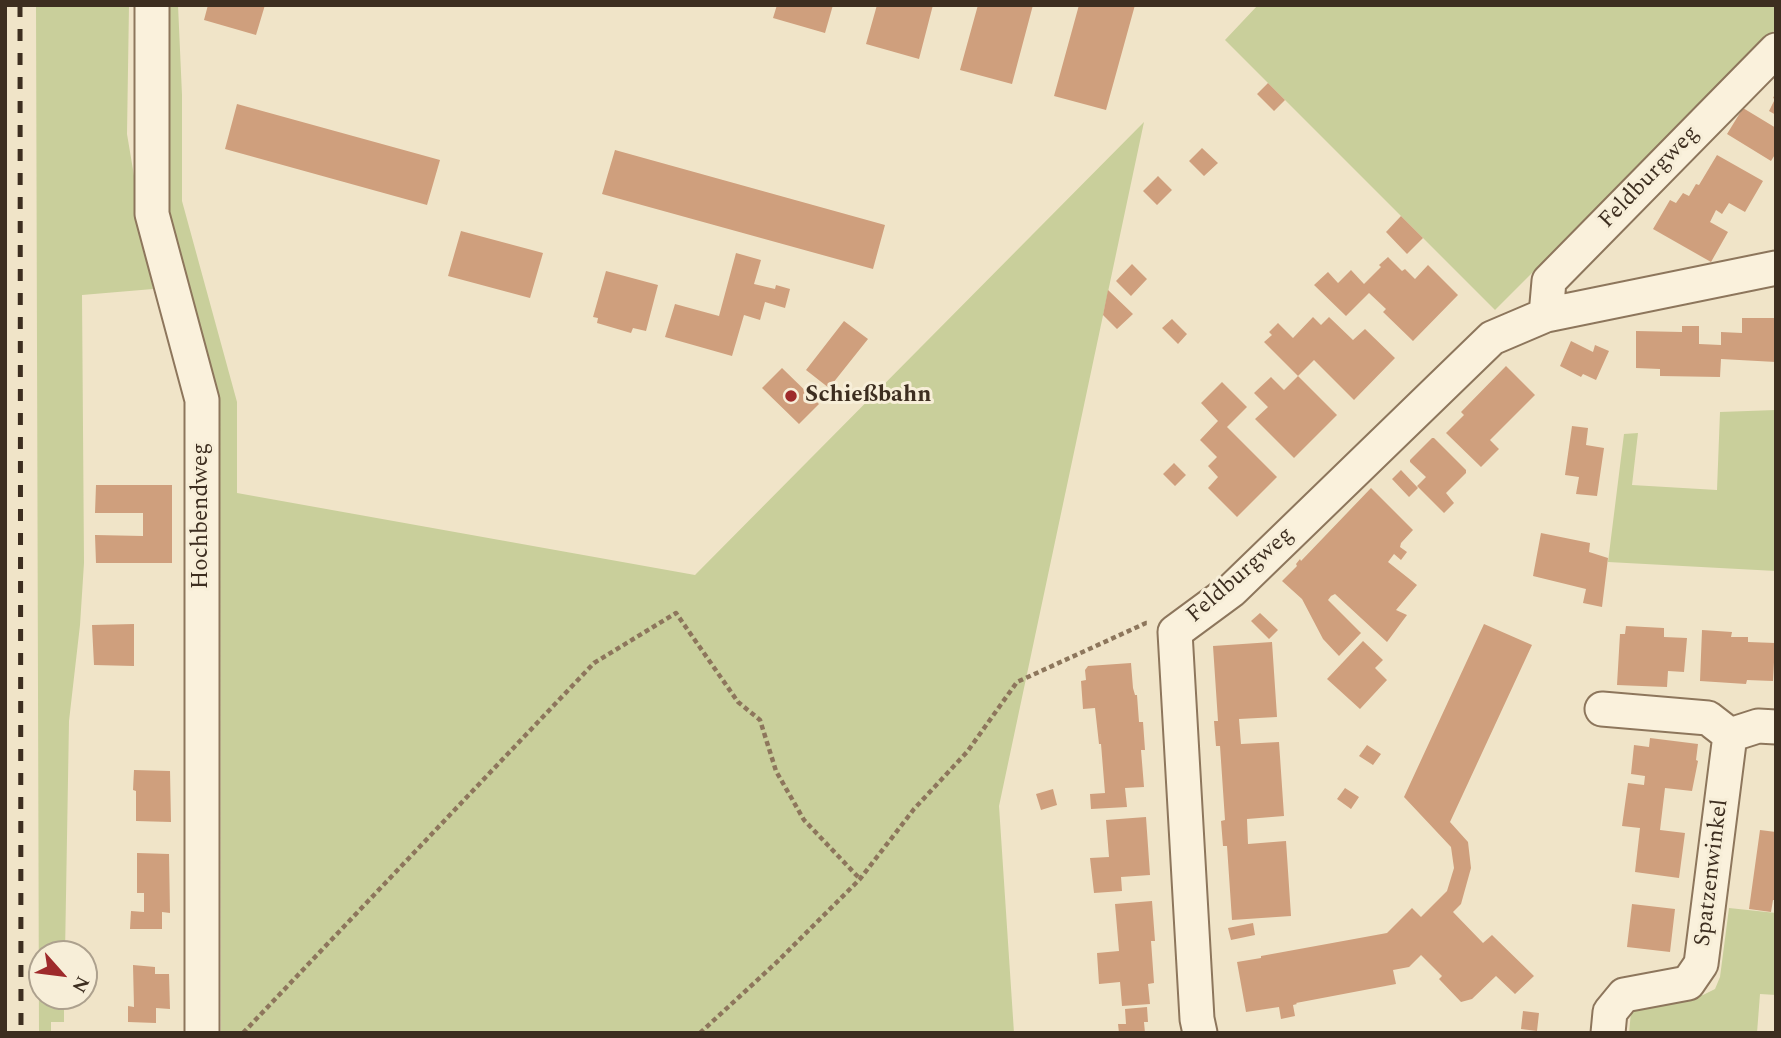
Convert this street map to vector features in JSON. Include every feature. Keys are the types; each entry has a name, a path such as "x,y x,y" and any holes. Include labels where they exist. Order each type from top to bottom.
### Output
{"street":[{"name":"Hochbendweg","path":"152,5 152,214 202,400 202,1033"},
{"name":"Feldburgweg","path":"1546,315 1549,281 1776,50"},
{"name":"Feldburgweg","path":"1200,1033 1196,1019 1175,632 1232,590 1492,338 1546,315 1776,268"},
{"path":"1602,709 1708,718 1730,735 1758,726 1776,727"},
{"name":"Spatzenwinkel","path":"1608,1033 1610,1012 1624,995 1688,983 1701,964 1730,735"}],"path":[{"path":"243,1033 594,663 676,613 738,702 760,720 776,771 804,820 860,879"},
{"path":"700,1033 778,961 860,879 914,809 967,752 1017,682 1146,623 1175,632"}],"green space":[{"path":"36,5 129,5 127,134 153,289 82,295 84,563 69,721 65,940 39,940"},
{"path":"164,5 178,5 182,95 182,201 237,402 237,493 695,575 1144,122 999,806 1014,1033 221,1033 220,406 165,201"},
{"path":"1258,5 1776,5 1776,29 1495,310 1225,40"},
{"path":"1776,410 1776,571 1608,562 1624,434 1638,433 1632,485 1717,490 1720,412"},
{"path":"1729,908 1776,913 1776,995 1760,994 1757,1033 1629,1033 1631,1012 1634,1008 1703,995 1715,989 1720,977"},
{"path":"39,1010 64,1010 64,1022 51,1022 51,1033 39,1033"}],"building":[{"path":"208,5 265,5 256,35 204,20"},
{"path":"777,5 833,5 825,33 773,18"},
{"path":"877,5 933,5 919,59 866,44"},
{"path":"978,5 1033,5 1012,84 960,70"},
{"path":"1079,5 1135,5 1106,110 1054,96"},
{"path":"1268,83 1285,100 1274,111 1257,94"},
{"path":"1776,92 1776,115 1769,111"},
{"path":"237,104 440,160 427,205 225,149"},
{"path":"1743,108 1776,128 1776,153 1771,161 1727,134"},
{"path":"1202,148 1218,163 1204,176 1189,161"},
{"path":"615,150 885,225 873,269 602,194"},
{"path":"1717,155 1763,181 1745,212 1729,203 1722,214 1716,210 1710,222 1728,232 1711,262 1653,229 1670,200 1676,203 1683,193 1689,196"},
{"path":"1158,176 1172,190 1157,205 1143,191"},
{"path":"1401,216 1423,238 1407,254 1386,232"},
{"path":"461,231 543,253 530,298 448,276"},
{"path":"736,253 761,260 754,284 790,289 785,308 765,302 760,320 744,315 732,356 665,337 675,304 719,316"},
{"path":"1388,257 1415,279 1428,265 1458,295 1413,341 1383,312 1386,309 1369,293 1346,316 1314,285 1328,272 1338,283 1351,270 1364,284"},
{"path":"1132,264 1147,279 1131,296 1116,281"},
{"path":"606,271 658,285 646,331 633,328 631,333 597,323 598,318 593,317"},
{"path":"1108,290 1133,314 1117,329 1103,315"},
{"path":"1313,317 1321,325 1329,317 1353,340 1365,329 1395,358 1354,400 1314,360 1298,376 1264,342 1272,335 1269,332 1278,323 1293,338"},
{"path":"1742,318 1776,318 1776,362 1721,359 1720,377 1660,376 1660,369 1636,368 1636,331 1682,332 1682,326 1699,326 1699,344 1721,345 1721,332 1742,333"},
{"path":"1172,319 1187,334 1178,344 1162,328"},
{"path":"844,321 868,339 829,388 806,370"},
{"path":"1571,341 1593,352 1595,345 1609,351 1596,380 1583,374 1581,377 1560,366"},
{"path":"1506,366 1535,395 1490,440 1499,449 1481,467 1446,433 1464,415 1461,412"},
{"name":"Schießbahn","path":"782,368 819,404 799,424 762,388"},
{"path":"1298,376 1337,415 1294,458 1255,419 1268,407 1254,393 1271,377 1284,390"},
{"path":"1222,382 1247,407 1227,427 1277,477 1237,517 1208,488 1218,477 1208,466 1217,457 1200,440 1218,421 1201,403"},
{"path":"1572,426 1588,428 1586,445 1604,448 1597,496 1576,494 1579,477 1565,475"},
{"path":"1432,438 1466,470 1446,493 1454,503 1444,513 1417,486 1426,477 1410,462"},
{"path":"1174,463 1186,475 1175,486 1163,474"},
{"path":"1401,470 1418,488 1409,497 1392,479"},
{"path":"96,485 172,485 172,563 96,563 95,535 143,536 143,513 95,513"},
{"path":"1371,488 1413,530 1401,543 1400,547 1407,552 1401,560 1394,554 1388,562 1417,585 1396,610 1407,615 1387,642 1335,594 1331,596 1328,600 1361,633 1339,656 1323,639 1302,599 1282,581 1297,566 1300,559 1301,561"},
{"path":"1541,533 1590,543 1589,552 1608,558 1602,607 1583,603 1586,589 1533,576"},
{"path":"1260,613 1278,630 1269,639 1251,621"},
{"path":"134,624 134,666 94,665 92,625"},
{"path":"1484,624 1532,645 1450,822 1468,842 1471,868 1461,904 1453,912 1483,943 1492,935 1534,976 1515,994 1496,976 1472,999 1461,1002 1439,979 1442,976 1421,955 1409,967 1393,970 1396,984 1296,1003 1293,1005 1295,1016 1281,1019 1279,1007 1246,1012 1237,962 1387,933 1412,908 1421,917 1447,891 1454,868 1451,847 1404,797"},
{"path":"1626,626 1664,628 1664,637 1687,638 1684,672 1668,671 1667,687 1617,685 1620,634 1625,634"},
{"path":"1702,630 1732,632 1731,637 1748,637 1748,642 1775,643 1773,681 1747,680 1746,684 1700,681"},
{"path":"1363,641 1383,660 1375,668 1387,680 1360,709 1327,679"},
{"path":"1272,642 1277,717 1239,719 1241,744 1279,742 1284,816 1247,819 1248,844 1286,841 1291,916 1232,920 1227,846 1223,846 1221,821 1225,820 1220,746 1216,746 1214,721 1218,721 1213,646"},
{"path":"1131,663 1139,722 1143,722 1145,750 1141,750 1144,787 1125,788 1127,807 1091,809 1090,794 1105,793 1095,708 1083,709 1081,681 1086,680 1085,670 1088,666"},
{"path":"1650,738 1698,744 1698,761 1692,791 1665,788 1660,830 1685,833 1679,878 1635,872 1640,828 1622,826 1628,783 1644,785 1645,776 1631,774 1634,745 1649,747"},
{"path":"1367,745 1381,754 1373,765 1359,756"},
{"path":"134,770 170,771 171,822 136,821"},
{"path":"1345,788 1359,797 1351,809 1337,799"},
{"path":"1053,789 1057,805 1041,810 1036,794"},
{"path":"1146,817 1150,875 1121,877 1122,891 1094,893 1090,858 1109,857 1106,820"},
{"path":"1760,830 1776,832 1776,900 1773,900 1771,912 1749,909"},
{"path":"137,853 169,854 170,913 162,912 162,929 130,929 131,911 144,912 144,893 137,893"},
{"path":"1152,901 1155,941 1151,941 1154,983 1148,984 1150,1004 1122,1006 1120,982 1099,984 1097,953 1119,951 1115,904"},
{"path":"1632,904 1675,909 1670,952 1627,947"},
{"path":"1253,923 1255,935 1231,940 1228,928"},
{"path":"133,965 155,967 155,974 169,974 170,1009 156,1008 156,1023 128,1022 128,1006 134,1007"},
{"path":"1147,1007 1148,1022 1144,1022 1145,1033 1119,1033 1118,1024 1126,1024 1125,1009"},
{"path":"1523,1011 1539,1013 1537,1031 1521,1029"}],"railway":[{"path":"20,5 21,1033"}],"place":[{"name":"Schießbahn","path":"791,396"}]}
